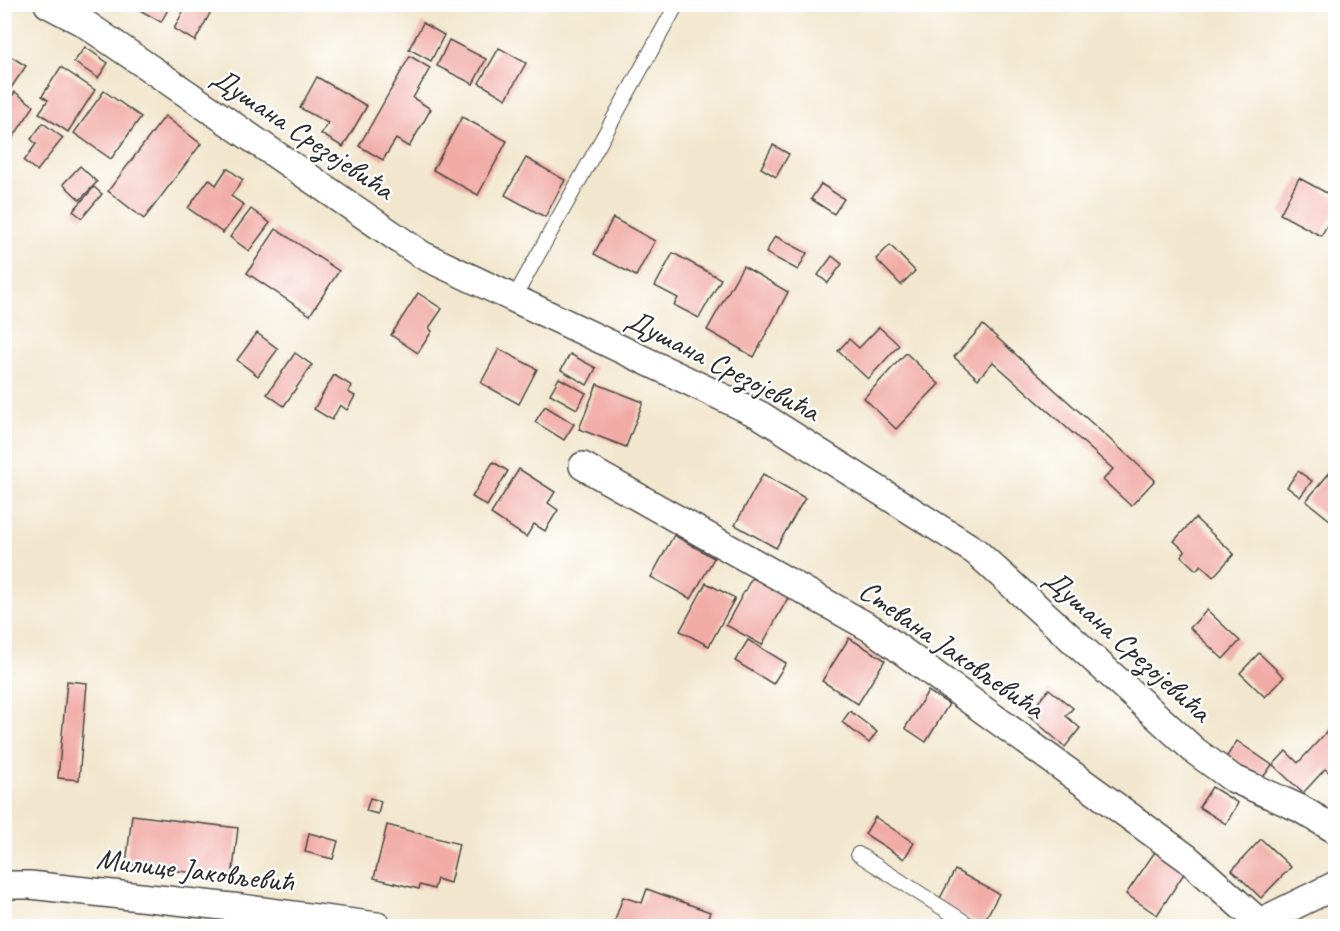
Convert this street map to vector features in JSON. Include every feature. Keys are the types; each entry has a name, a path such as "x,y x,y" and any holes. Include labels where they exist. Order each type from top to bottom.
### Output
{"street":[{"name":"Душана Срезојевића","path":"48,4 84,23 422,255 760,415 975,551 1195,751 1232,778 1299,808 1335,830"},
{"name":"Стевана Јаковљевића","path":"583,466 872,629 1187,858 1256,924 1335,885"},
{"name":"Милице Јаковљевић","path":"4,885 30,885 241,908 377,927"}],"lane":[{"path":"514,298 676,4"},
{"path":"858,854 971,927"}],"building":[{"path":"129,4 171,4 161,22"},
{"path":"187,4 215,4 195,41 174,29"},
{"path":"423,23 444,35 431,61 409,49"},
{"path":"449,40 486,59 473,84 437,66"},
{"path":"85,47 108,63 98,78 74,62"},
{"path":"499,48 526,63 506,99 479,83"},
{"path":"4,52 26,66 4,98"},
{"path":"410,56 430,68 413,98 431,109 409,147 396,139 383,160 359,146"},
{"path":"61,67 95,90 68,132 39,113 48,100 42,96"},
{"path":"317,77 367,106 343,147 321,134 328,123 300,108"},
{"path":"104,91 141,117 111,159 74,133"},
{"path":"15,92 34,106 8,145 4,142 4,108"},
{"path":"165,116 201,144 144,219 108,191"},
{"path":"462,117 507,141 478,195 433,170"},
{"path":"43,123 63,138 37,171 24,161 36,144 31,139"},
{"path":"773,145 789,154 776,177 761,168"},
{"path":"526,158 565,180 545,217 505,195"},
{"path":"80,166 97,182 80,200 63,184"},
{"path":"227,168 243,180 231,196 244,205 223,233 188,208 209,179 216,185"},
{"path":"1299,178 1336,198 1336,209 1321,236 1280,214"},
{"path":"821,184 844,199 834,214 811,199"},
{"path":"94,187 102,194 82,218 73,211"},
{"path":"251,209 270,223 249,251 230,237"},
{"path":"613,218 655,241 636,276 594,254"},
{"path":"276,229 339,271 310,315 247,273"},
{"path":"775,236 807,253 798,270 766,253"},
{"path":"890,245 915,271 901,285 876,259"},
{"path":"673,253 721,279 699,318 674,305 678,298 655,286"},
{"path":"832,256 842,264 828,283 818,275"},
{"path":"743,266 788,292 754,357 707,330"},
{"path":"418,293 442,309 429,328 432,331 418,353 391,335"},
{"path":"983,325 1155,480 1131,506 1103,480 1113,469 993,362 978,379 954,357"},
{"path":"879,327 899,345 868,379 838,351 849,339 859,348"},
{"path":"257,333 278,349 258,376 237,360"},
{"path":"499,349 537,369 519,404 481,383"},
{"path":"295,353 312,365 284,406 267,394"},
{"path":"906,353 939,384 896,429 864,398"},
{"path":"570,354 596,368 587,385 561,370"},
{"path":"334,375 352,386 348,392 355,396 347,410 340,405 332,420 314,409"},
{"path":"559,378 586,393 577,409 550,394"},
{"path":"597,384 643,402 626,447 579,429"},
{"path":"545,406 574,424 564,440 535,422"},
{"path":"493,462 508,471 487,506 472,497"},
{"path":"519,469 555,492 548,503 558,510 545,531 534,524 526,537 491,514"},
{"path":"1298,471 1312,481 1300,497 1287,487"},
{"path":"1331,471 1336,474 1336,525 1306,501"},
{"path":"763,474 805,498 776,548 735,525"},
{"path":"1195,518 1234,554 1213,577 1201,565 1196,570 1181,556 1185,551 1174,541"},
{"path":"674,535 714,558 691,599 651,577"},
{"path":"754,574 790,594 762,645 726,625"},
{"path":"706,583 735,598 709,646 680,631"},
{"path":"1207,610 1240,641 1223,659 1190,628"},
{"path":"849,638 885,660 858,704 822,681"},
{"path":"748,640 786,663 773,684 735,661"},
{"path":"1259,653 1284,677 1265,697 1240,673"},
{"path":"67,681 87,683 79,780 58,778"},
{"path":"1049,689 1073,708 1066,716 1080,728 1065,747 1028,715"},
{"path":"928,691 949,704 926,742 905,728"},
{"path":"850,711 877,732 869,743 842,722"},
{"path":"1333,725 1336,728 1336,778 1325,769 1303,793 1273,765 1286,751 1298,763"},
{"path":"1237,741 1272,765 1259,783 1225,759"},
{"path":"4,785 8,785 6,814 4,814"},
{"path":"1212,787 1238,803 1226,824 1199,807"},
{"path":"370,798 381,801 378,814 366,811"},
{"path":"132,815 238,828 232,878 126,864"},
{"path":"875,817 914,843 904,859 865,834"},
{"path":"387,825 459,844 450,883 437,879 434,889 420,885 419,889 374,878"},
{"path":"309,833 338,841 333,859 305,852"},
{"path":"1261,839 1291,867 1261,898 1232,870"},
{"path":"1159,846 1189,866 1157,915 1126,894"},
{"path":"955,870 999,894 982,925 938,902"},
{"path":"647,889 710,912 705,926 613,926 623,897 642,903"}]}
